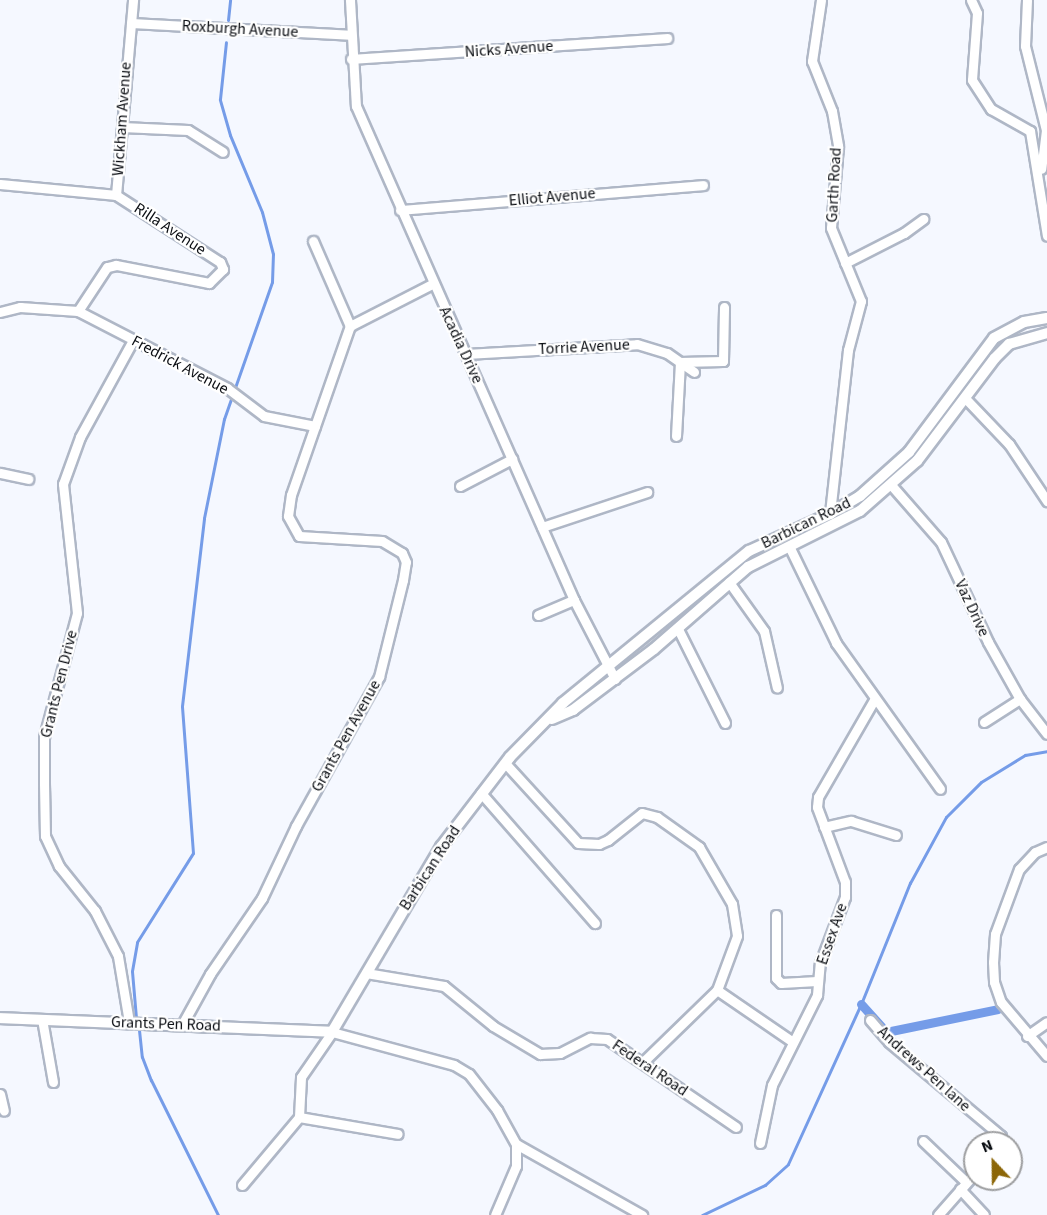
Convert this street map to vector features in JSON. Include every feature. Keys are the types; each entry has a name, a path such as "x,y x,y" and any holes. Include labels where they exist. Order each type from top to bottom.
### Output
{"main road":[{"name":"Barbican Road","path":"332,1032 441,847 505,764 549,721 563,703 609,668 749,551 830,514 860,496 909,452 994,338 1024,322 1047,318"},
{"name":"Barbican Road","path":"549,721 573,710 615,679 678,629 729,582 789,546 839,524 892,486 924,452 1010,344 1047,333"},
{"name":"Grants Pen Road","path":"0,1018 183,1023 332,1032"}],"street":[{"name":"Wickham Avenue","path":"0,184 116,195 133,0"},
{"name":"Acadia Drive","path":"350,0 351,59 356,105 432,284 466,354 574,600 615,679"},
{"name":"Garth Road","path":"821,0 812,62 832,111 838,146 831,228 861,301 848,350 830,514"},
{"path":"971,0 977,13 972,80 991,109 1029,131 1040,181"},
{"path":"1027,0 1025,46 1046,129 1040,181 1040,211 1047,236"},
{"name":"Roxburgh Avenue","path":"130,23 350,35"},
{"name":"Nicks Avenue","path":"351,59 667,38"},
{"path":"122,127 188,130 223,152"},
{"name":"Elliot Avenue","path":"400,210 703,185"},
{"name":"Rilla Avenue","path":"78,311 107,267 116,265 208,283 223,269 220,262 116,195"},
{"path":"845,263 904,233 923,219"},
{"path":"313,242 350,326 432,284"},
{"path":"0,312 20,307 78,311"},
{"path":"676,436 680,362 723,361 724,307"},
{"name":"Fredrick Avenue","path":"78,311 227,388 264,416 315,426"},
{"name":"Grants Pen Avenue","path":"183,1023 210,974 262,898 296,826 379,677 393,630 406,562 402,553 382,541 299,536 291,527 288,516 291,495 350,326"},
{"name":"Grants Pen Drive","path":"129,1022 118,956 95,911 59,866 45,836 44,737 77,614 63,484 80,437 133,340"},
{"name":"Torrie Avenue","path":"466,354 637,344 680,362 694,372"},
{"path":"965,398 1008,444 1047,501"},
{"path":"460,486 512,459"},
{"path":"0,473 28,479"},
{"name":"Vaz Drive","path":"892,486 941,542 988,642 1020,699 1047,734"},
{"path":"542,526 647,492"},
{"path":"789,546 836,643 874,700 940,789"},
{"path":"729,582 764,632 777,688"},
{"path":"538,615 574,600"},
{"path":"678,629 725,723"},
{"path":"984,722 1020,699"},
{"name":"Essex Ave","path":"760,1143 768,1118 767,1104 772,1085 818,995 817,981 846,889 824,827 818,797 874,700"},
{"path":"505,764 578,843 599,844 609,840 642,813 657,817 699,847 736,913 737,936 717,990 643,1062"},
{"path":"481,793 595,923"},
{"path":"824,827 851,821 896,835"},
{"path":"1047,847 1035,852 1019,869 995,934 994,982 1001,1002 1027,1036 1047,1056"},
{"path":"776,915 776,978 781,983 817,981"},
{"name":"Federal Road","path":"366,973 444,986 493,1026 540,1053 553,1055 598,1037 643,1062 736,1127"},
{"path":"717,990 793,1042"},
{"path":"42,1019 52,1082"},
{"name":"Andrews Pen lane","path":"870,1020 889,1042 994,1131"},
{"path":"1027,1036 1047,1023"},
{"path":"242,1185 300,1117 301,1077 332,1032 462,1069 497,1110 516,1144 516,1166 495,1215"},
{"path":"0,1094 4,1111"},
{"path":"300,1117 398,1134"},
{"path":"923,1141 963,1186 938,1215"},
{"path":"516,1144 642,1215"},
{"path":"967,1191 984,1215"}],"waterway":[{"path":"228,20 230,0"},
{"path":"136,1018 132,971 137,942 193,853 182,706 204,518 224,419 272,282 273,254 262,212 230,135 220,99 226,42"},
{"path":"702,1215 765,1185 788,1164 861,1004 910,883 946,817 981,782 1025,755 1047,751"},
{"path":"861,1004 886,1032 998,1009"},
{"path":"139,1030 142,1057 151,1080 218,1215"}]}
